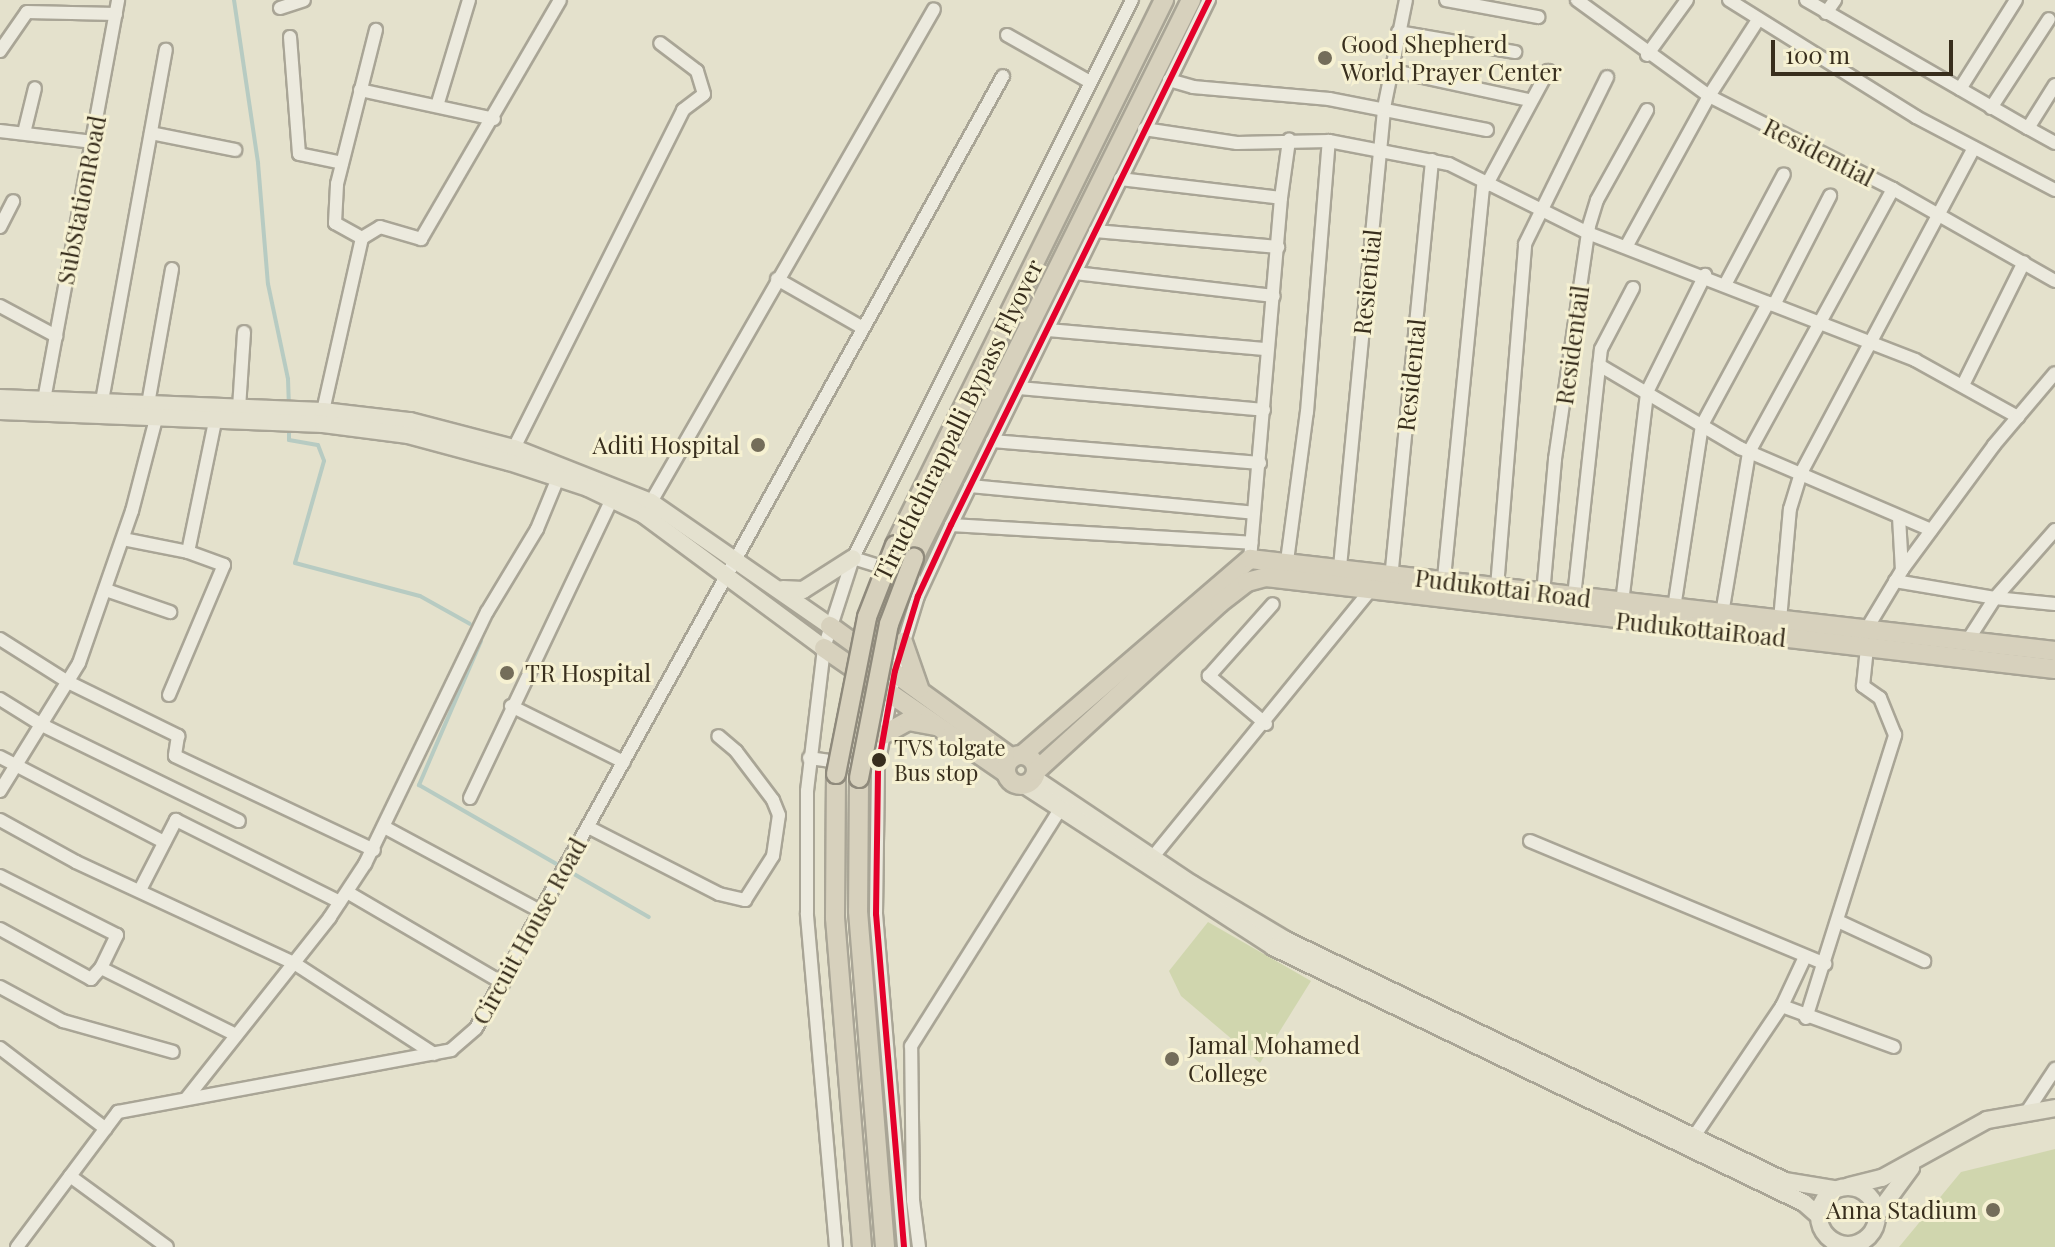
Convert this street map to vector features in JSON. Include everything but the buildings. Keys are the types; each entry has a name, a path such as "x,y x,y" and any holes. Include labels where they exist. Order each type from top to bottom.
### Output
{"highway":[{"name":"Tiruchchirappalli Bypass Flyover","path":"862,1247 835,918 836,774 867,617 895,545 1164,0"},
{"name":"Tiruchchirappalli Bypass Flyover","path":"885,1247 858,911 859,778 885,638 914,558 1191,0"},
{"name":"Pudukottai Road","path":"1251,551 1287,561 1340,567 1385,584 1444,578 1543,594 1780,620 1864,641 1968,640 2055,651"},
{"path":"1013,762 1251,551"},
{"name":"PudukottaiRoad","path":"1032,778 1247,582 1266,577 1385,584 1864,641 2055,669"},
{"path":"830,626 921,691 976,742"},
{"path":"903,642 921,691"},
{"path":"824,648 944,727 1013,762 1030,758 1032,778 1014,784 1013,762"},
{"path":"883,735 908,721 944,727"}],"main road":[{"path":"0,398 102,401 215,422 246,415"},
{"path":"0,411 152,411 410,421 514,448 615,493 644,515 781,589 830,626"},
{"path":"315,417 408,435 651,502 734,566 824,648"},
{"path":"781,589 803,590 853,558"},
{"path":"1032,778 1062,806 1188,889 1565,1084 1804,1203 1819,1216 1831,1244 1866,1240 1878,1213 1920,1158"},
{"path":"1062,806 1152,858 1188,889"},
{"path":"1565,1084 1785,1181 1863,1190 1878,1213"},
{"path":"1819,1216 1823,1201 1842,1188 1882,1178 1987,1120 2055,1108"}],"street":[{"name":"SubStationRoad","path":"44,400 118,0"},
{"path":"280,8 304,0"},
{"path":"437,106 469,0"},
{"path":"315,417 362,238 380,227 421,239 494,119 560,0"},
{"path":"836,1247 807,913 809,758 824,648 853,558 1132,0"},
{"path":"904,1247 876,914 878,767 895,671 925,581 951,525 1209,0"},
{"name":"Resiential","path":"1340,567 1384,108 1406,0"},
{"path":"1446,0 1538,17"},
{"name":"Residential","path":"1577,0 1647,55 1709,96 1893,189 1817,322 1749,452 1722,614"},
{"path":"1647,55 1687,0"},
{"path":"1729,0 1974,148 2055,190"},
{"path":"1806,0 2055,143"},
{"path":"1826,13 1835,0"},
{"path":"1960,89 2016,0"},
{"path":"651,502 934,9"},
{"path":"0,51 27,12 116,14"},
{"path":"1991,108 2049,19"},
{"path":"1626,247 1709,96 1758,20"},
{"path":"362,238 335,223 342,163 376,30"},
{"path":"1398,32 1515,52"},
{"path":"1007,35 1090,82"},
{"path":"290,37 299,154 342,163"},
{"path":"514,448 683,110 704,94 697,71 660,43"},
{"path":"102,401 166,50"},
{"path":"1390,70 1529,100"},
{"path":"1444,578 1484,186 1529,100 1548,71"},
{"name":"Circuit House Road","path":"17,1247 118,1112 434,1054 464,1042 503,983 1003,76"},
{"path":"1497,587 1525,244 1537,212 1607,77"},
{"path":"1169,80 1193,87 1384,108 1487,130"},
{"path":"2028,128 2055,85"},
{"path":"24,133 35,88"},
{"path":"360,90 494,119"},
{"name":"Residentail","path":"1543,594 1555,459 1588,233 1597,200 1647,110"},
{"path":"1144,129 1237,143 1329,141 1432,160 1537,212 1726,283 1871,343 1963,385 2018,417"},
{"path":"0,131 93,142"},
{"path":"151,133 235,150"},
{"path":"951,525 1251,551 1267,349 1289,140"},
{"path":"1287,561 1307,412 1329,141"},
{"path":"1780,620 1790,509 1801,473 1974,148"},
{"name":"Residental","path":"1385,584 1432,160"},
{"path":"1726,283 1784,174"},
{"path":"1120,179 1281,198"},
{"path":"1893,189 2055,281"},
{"path":"1674,608 1702,425 1830,196"},
{"path":"0,227 13,201"},
{"path":"1095,231 1278,247"},
{"path":"1963,385 2024,262"},
{"path":"0,791 18,768 68,682 106,590 123,539 152,411 172,269"},
{"path":"1075,273 1274,296"},
{"path":"1622,603 1647,392 1705,275"},
{"path":"777,279 863,328"},
{"path":"1574,597 1601,349 1633,288"},
{"path":"0,306 56,336"},
{"path":"1048,330 1267,349"},
{"path":"244,332 246,415"},
{"path":"1599,365 1749,452 1931,530"},
{"path":"1806,1018 1840,922 1895,735 1880,698 1863,686 1864,641 1898,576 2055,373"},
{"path":"1019,388 1264,410"},
{"path":"188,552 215,422"},
{"path":"992,441 1260,463"},
{"path":"186,1099 294,963 374,850 487,612 537,529 558,478"},
{"path":"970,486 1254,513"},
{"path":"470,798 511,706 615,493"},
{"path":"1898,576 1899,517"},
{"path":"1968,640 1995,598 2055,530"},
{"path":"123,539 188,552 224,565 169,695"},
{"path":"853,558 925,581"},
{"path":"1898,576 1995,598 2055,604"},
{"path":"1152,858 1385,584"},
{"path":"106,590 170,612"},
{"path":"1266,724 1209,676 1273,604"},
{"path":"0,639 68,682 178,736 175,756 374,850"},
{"path":"0,699 42,725 239,821"},
{"path":"511,706 624,762"},
{"path":"588,827 719,894 745,900 773,856 779,815 744,760 718,736"},
{"path":"0,757 164,842"},
{"path":"809,758 878,767"},
{"path":"919,1247 913,1200 911,1046 1062,806"},
{"path":"0,820 294,963 434,1054"},
{"path":"140,890 176,820 343,897 503,983"},
{"path":"386,828 540,911"},
{"path":"1530,841 1825,964"},
{"path":"0,876 117,935 101,968 91,979 0,929"},
{"path":"1840,922 1924,961"},
{"path":"1693,1138 1782,1006 1805,957"},
{"path":"101,968 236,1035"},
{"path":"0,987 63,1021 173,1052"},
{"path":"1782,1006 1806,1018 1894,1047"},
{"path":"0,1048 106,1129"},
{"path":"2026,1113 2055,1069"},
{"path":"70,1176 167,1247"}],"green space":[{"path":"1208,922 1311,981 1260,1063 1181,996 1169,971"},
{"name":"Anna Stadium","path":"2055,1149 2055,1247 1899,1247 1961,1172"}],"waterway":[{"path":"234,0 258,163 268,284 288,379 289,405"},
{"path":"289,426 289,440 318,445 324,461 295,563 420,596 470,624"},
{"path":"481,641 419,785 649,917"}],"transit line":[{"path":"904,1247 876,914 878,767 895,671 918,596 951,525 1209,0"}],"place":[{"name":"Good Shepherd World Prayer Center","path":"1325,58"},
{"name":"Aditi Hospital","path":"758,445"},
{"name":"TR Hospital","path":"507,673"},
{"name":"TVS tolgate Bus stop","path":"879,760"},
{"name":"Jamal Mohamed College","path":"1172,1059"},
{"name":"Anna Stadium","path":"1993,1210"}]}
